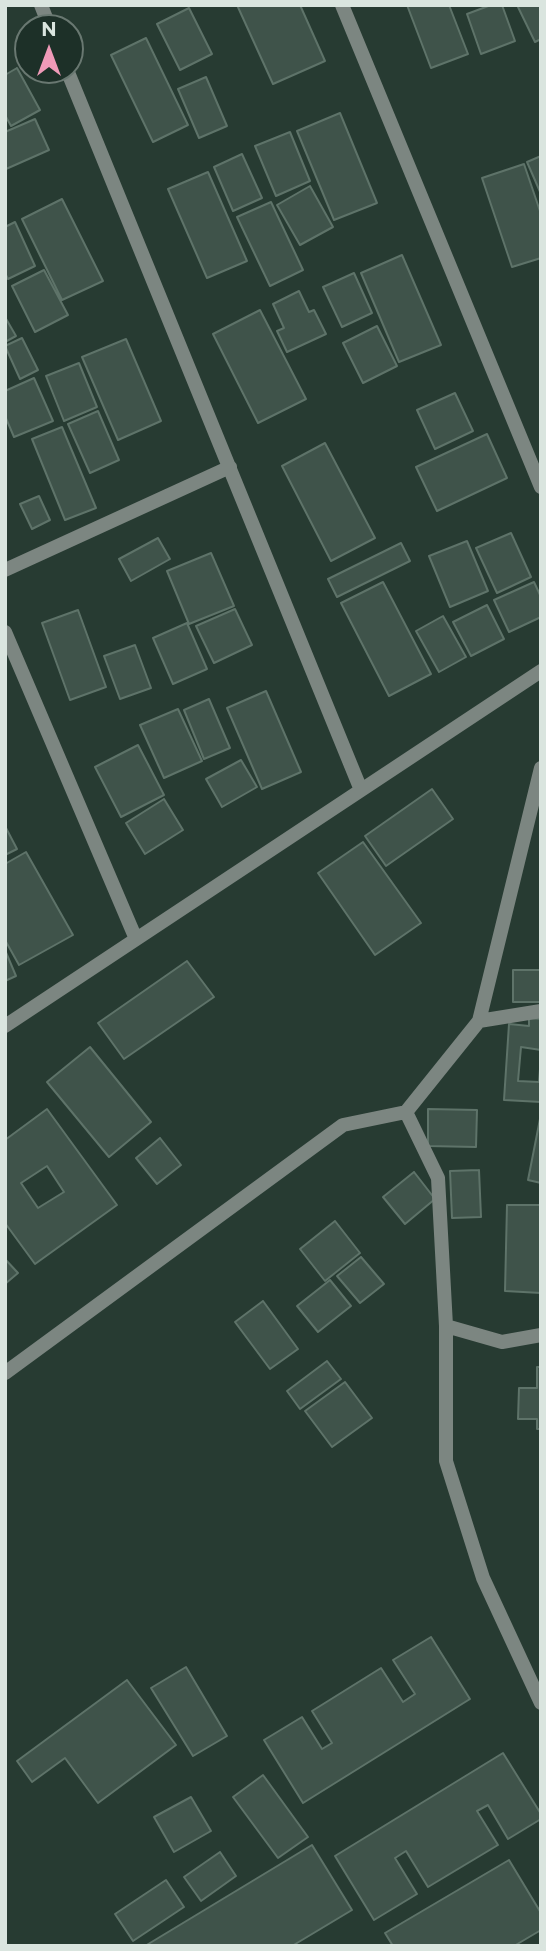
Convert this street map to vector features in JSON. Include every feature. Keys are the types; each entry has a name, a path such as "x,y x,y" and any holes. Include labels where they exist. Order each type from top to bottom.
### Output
{"street":[{"path":"342,5 541,487"},
{"path":"73,84 361,790"},
{"path":"5,570 230,467"},
{"path":"5,632 135,939"},
{"path":"5,1026 541,671"},
{"path":"5,1373 343,1125 406,1112 479,1021 541,768"},
{"path":"479,1021 541,1011"},
{"path":"406,1112 438,1178 446,1326 446,1461 483,1578 541,1703"},
{"path":"446,1326 502,1342 541,1335"}],"building":[{"path":"237,5 300,5 325,61 273,84"},
{"path":"407,5 449,5 468,54 431,68"},
{"path":"491,5 502,5 515,41 481,54 467,14"},
{"path":"517,5 541,5 541,39 535,42"},
{"path":"189,8 212,54 180,70 157,24"},
{"path":"146,38 188,125 153,142 111,55"},
{"path":"14,70 14,84 26,84 40,110 11,126 5,115 5,75"},
{"path":"206,77 227,126 199,138 178,89"},
{"path":"340,113 377,203 334,220 297,131"},
{"path":"35,119 49,150 6,169 5,132"},
{"path":"290,132 310,181 276,196 255,146"},
{"path":"242,154 262,198 233,211 214,167"},
{"path":"541,156 541,194 527,162"},
{"path":"524,164 541,214 541,258 512,267 482,178"},
{"path":"208,172 247,261 207,278 168,189"},
{"path":"310,186 333,227 300,245 277,205"},
{"path":"62,199 103,281 62,300 22,219"},
{"path":"271,202 303,270 270,286 237,217"},
{"path":"15,222 35,266 8,279 5,273 5,227"},
{"path":"402,255 441,345 399,362 361,273"},
{"path":"44,270 68,315 35,332 12,286"},
{"path":"354,273 372,313 342,327 323,287"},
{"path":"299,291 309,312 314,310 326,334 287,352 277,331 284,328 273,304"},
{"path":"260,310 306,399 258,423 213,334"},
{"path":"5,317 16,336 5,342"},
{"path":"377,326 397,366 363,383 343,343"},
{"path":"22,338 38,370 20,379 5,346"},
{"path":"126,339 161,421 118,440 82,357"},
{"path":"79,363 97,407 64,421 46,376"},
{"path":"34,378 53,421 14,437 5,416 5,391"},
{"path":"455,393 473,431 435,449 417,410"},
{"path":"98,411 119,460 90,473 68,424"},
{"path":"62,427 96,508 65,520 32,439"},
{"path":"487,434 507,478 437,511 416,467"},
{"path":"325,443 375,538 331,561 282,466"},
{"path":"39,496 50,520 32,529 20,504"},
{"path":"511,533 531,577 497,593 476,548"},
{"path":"158,538 170,559 131,581 119,559"},
{"path":"467,541 488,591 450,607 429,556"},
{"path":"401,543 410,561 337,597 328,579"},
{"path":"211,553 234,606 189,624 167,571"},
{"path":"383,582 431,674 389,696 341,603"},
{"path":"534,582 541,597 541,617 509,632 494,600"},
{"path":"487,605 504,639 471,656 453,622"},
{"path":"235,609 252,645 214,663 196,626"},
{"path":"78,610 106,687 70,700 42,623"},
{"path":"443,616 466,657 439,672 416,631"},
{"path":"187,623 207,669 173,684 153,638"},
{"path":"135,645 151,688 120,699 104,656"},
{"path":"266,691 301,772 262,789 227,708"},
{"path":"209,699 230,748 204,759 184,710"},
{"path":"178,709 202,761 164,778 140,725"},
{"path":"138,745 164,795 121,817 95,767"},
{"path":"241,760 257,787 222,807 206,779"},
{"path":"432,789 453,819 386,866 365,836"},
{"path":"164,799 183,830 145,854 126,823"},
{"path":"5,826 17,849 5,855"},
{"path":"363,842 421,923 375,955 318,873"},
{"path":"26,852 73,935 19,965 5,940 5,864"},
{"path":"5,950 16,976 5,981"},
{"path":"187,961 214,997 124,1059 98,1023"},
{"path":"513,970 541,970 541,1002 513,1002"},
{"path":"529,1018 541,1019 541,1050 521,1047 518,1081 539,1082 541,1056 541,1102 504,1100 509,1024 529,1026"},
{"path":"90,1047 151,1122 109,1157 47,1082"},
{"path":"47,1109 117,1205 35,1264 5,1223 5,1140","holes":["47,1166 64,1192 38,1208 21,1183"]},
{"path":"428,1109 477,1110 476,1147 428,1146"},
{"path":"541,1119 541,1183 528,1180"},
{"path":"160,1138 181,1165 157,1184 136,1158"},
{"path":"479,1170 481,1217 452,1218 450,1171"},
{"path":"414,1172 435,1199 405,1224 383,1197"},
{"path":"507,1205 541,1205 541,1293 505,1291"},
{"path":"335,1221 360,1253 325,1281 300,1249"},
{"path":"361,1257 384,1284 360,1303 337,1276"},
{"path":"5,1259 18,1273 5,1284"},
{"path":"330,1280 351,1306 318,1332 297,1306"},
{"path":"263,1301 298,1349 270,1369 235,1322"},
{"path":"327,1361 341,1379 300,1409 287,1391"},
{"path":"537,1367 541,1367 541,1429 537,1429 537,1419 518,1419 519,1388 537,1388"},
{"path":"345,1382 372,1418 332,1447 305,1411"},
{"path":"431,1637 470,1699 303,1803 264,1740 302,1717 322,1749 332,1743 312,1711 381,1668 403,1702 415,1694 393,1660"},
{"path":"186,1667 227,1736 193,1756 151,1688"},
{"path":"127,1680 176,1745 98,1803 65,1758 32,1782 17,1761"},
{"path":"503,1753 541,1814 541,1819 508,1839 488,1805 477,1811 498,1845 428,1887 406,1851 395,1858 417,1894 374,1920 335,1856"},
{"path":"263,1775 308,1837 278,1858 233,1797"},
{"path":"191,1797 211,1831 174,1852 154,1817"},
{"path":"312,1845 352,1910 292,1946 145,1946"},
{"path":"220,1852 236,1876 201,1901 184,1877"},
{"path":"509,1860 541,1913 541,1930 514,1946 393,1946 385,1933"},
{"path":"166,1880 184,1907 133,1941 115,1914"}]}
